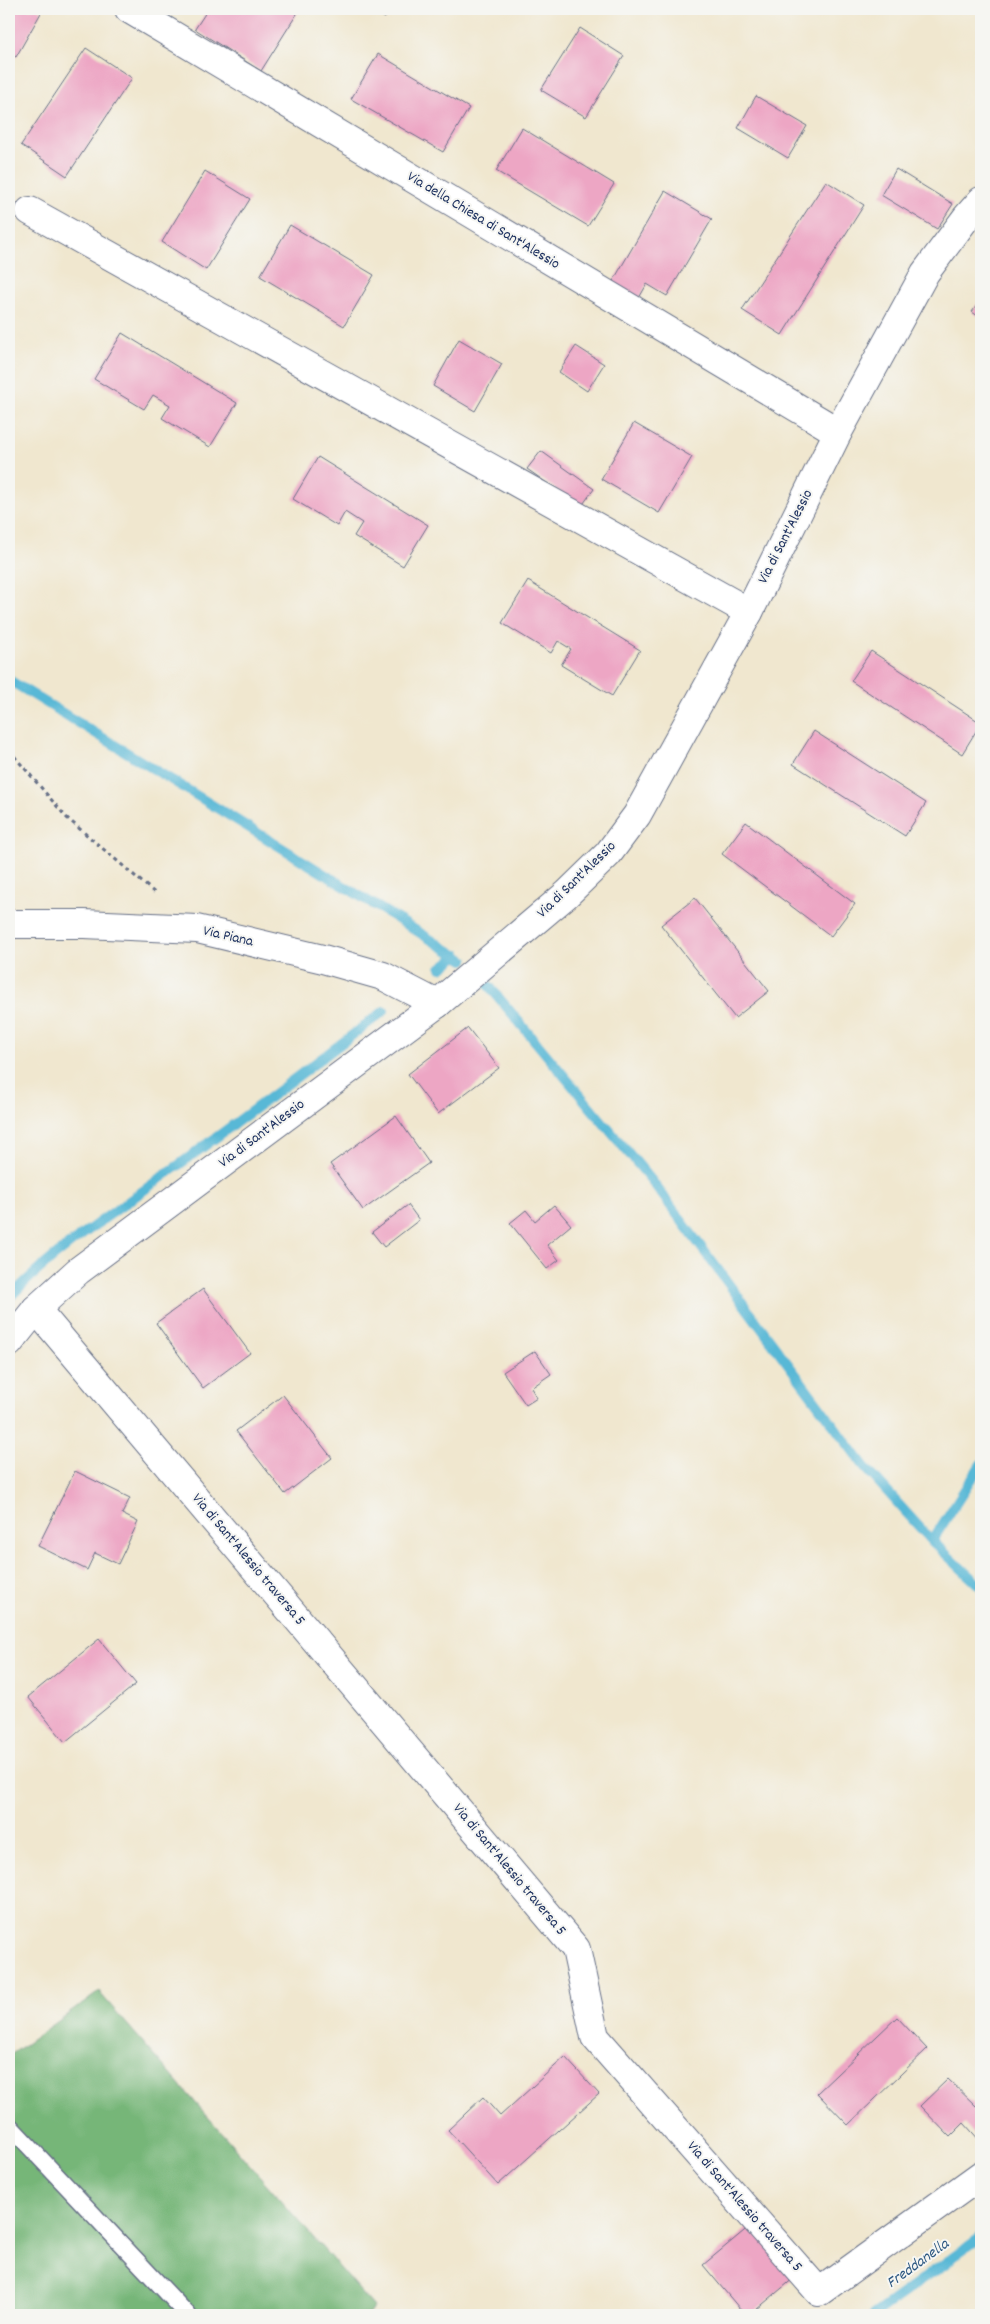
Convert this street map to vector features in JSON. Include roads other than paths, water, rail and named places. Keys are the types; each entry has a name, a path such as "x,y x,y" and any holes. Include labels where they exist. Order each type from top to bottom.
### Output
{"street":[{"name":"Via della Chiesa di Sant'Alessio","path":"129,9 838,432"},
{"name":"Via di Sant'Alessio","path":"9,1343 36,1309 78,1271 438,1004 567,894 608,854 638,815 749,612 838,432 925,273 981,201"},
{"path":"30,211 749,612"},
{"name":"Via Piana","path":"9,924 84,924 197,929 323,959 383,976 438,1004"},
{"name":"Via di Sant'Alessio traversa 5","path":"36,1309 576,1949 595,2037 819,2292 981,2175"}],"lane":[{"path":"9,2125 188,2315"}],"waterway":[{"path":"9,680 464,960"},
{"path":"441,968 458,955"},
{"path":"489,986 652,1181 864,1466 932,1541 981,1587"},
{"path":"9,1298 66,1247 384,1011"},
{"path":"932,1541 981,1464"},
{"name":"Freddanella","path":"873,2315 981,2237"}]}
